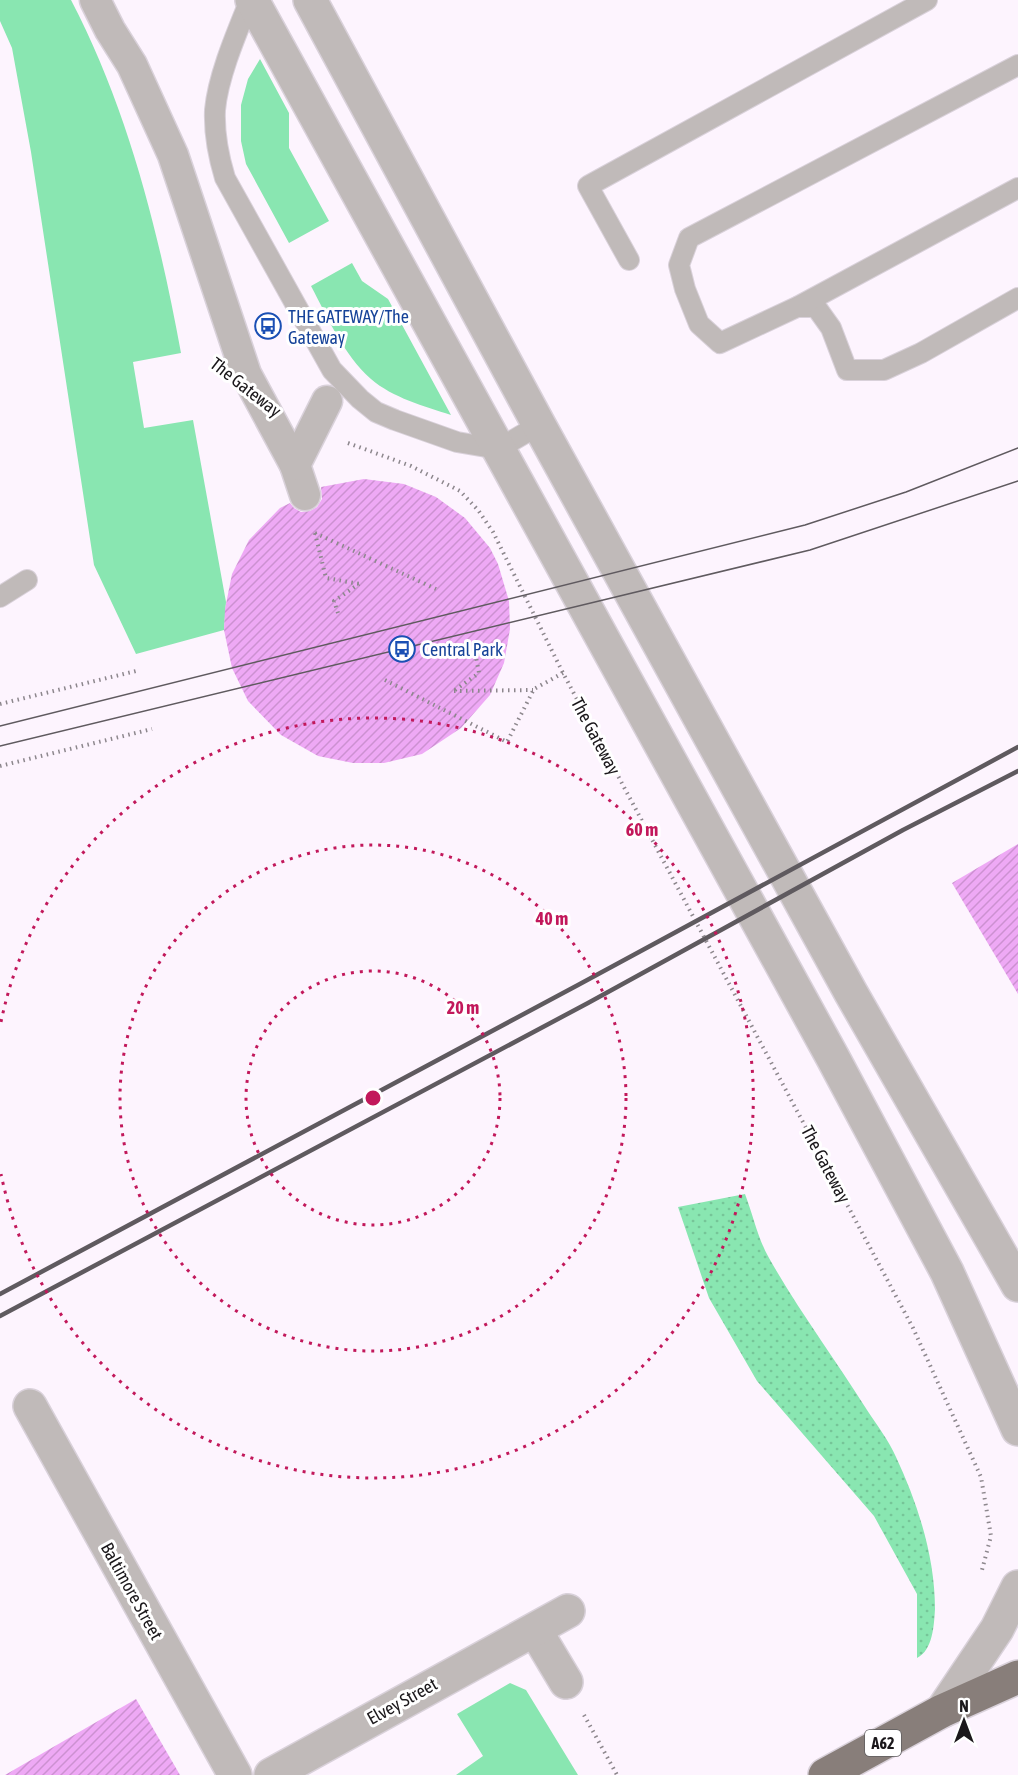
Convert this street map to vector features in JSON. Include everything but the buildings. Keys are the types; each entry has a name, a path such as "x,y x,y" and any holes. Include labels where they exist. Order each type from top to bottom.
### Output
{"highway":[{"name":"A62","path":"825,1775 942,1711 1018,1677"}],"street":[{"path":"95,0 132,65 173,155 246,374 295,465 304,495"},
{"path":"251,0 827,1048 946,1272 1018,1429"},
{"path":"310,0 851,993 1018,1285"},
{"path":"295,465 327,400"},
{"name":"Baltimore Street","path":"30,1406 235,1775"},
{"path":"942,1711 997,1629 1018,1587"},
{"name":"Elvey Street","path":"271,1775 568,1611"},
{"path":"535,1630 566,1682"}],"lane":[{"path":"251,0 228,55 215,108 218,154 225,178 332,370 376,412 457,442 498,449 539,424"},
{"path":"629,260 588,186 927,0"},
{"path":"1018,65 689,238 679,265 685,289 699,324 720,344 797,307 1018,188"},
{"path":"797,307 816,307 831,328 847,370 884,370 921,353 1018,298"},
{"path":"0,597 27,580"}],"path":[{"name":"The Gateway","path":"310,434 340,441 411,466 460,491 478,510 493,532 562,673 918,1339 981,1477 991,1536 981,1574"},
{"path":"338,613 334,601 360,584 326,578 315,533 436,589"},
{"path":"476,657 479,673 454,691 534,690 562,673"},
{"path":"0,704 136,671"},
{"path":"385,680 507,742 534,690"},
{"path":"0,766 152,729"},
{"path":"566,1682 617,1775"}],"green space":[{"path":"0,0 71,0 109,84 125,128 152,217 181,353 133,362 144,428 193,420 226,602 224,630 136,654 94,565 31,152 12,48 0,21"},
{"path":"260,59 289,113 289,148 329,221 289,243 246,164 241,141 241,105 248,79"},
{"path":"352,263 362,281 388,299 451,415 409,401 380,386 361,369 344,347 311,286"},
{"path":"745,1194 765,1251 886,1439 911,1493 928,1550 935,1609 929,1643 917,1658 917,1594 874,1516 757,1381 709,1298 678,1207"},
{"path":"510,1683 526,1690 578,1775 456,1775 483,1756 457,1714"}],"tram line":[{"path":"0,726 805,525 906,492 1018,448"},
{"path":"0,746 810,550 1018,481"}],"railway":[{"path":"0,1294 1018,747"},
{"path":"0,1316 588,1003 903,830 1018,771"}],"place":[{"name":"THE GATEWAY/The Gateway","path":"268,326"},
{"name":"Central Park","path":"402,649"}]}
